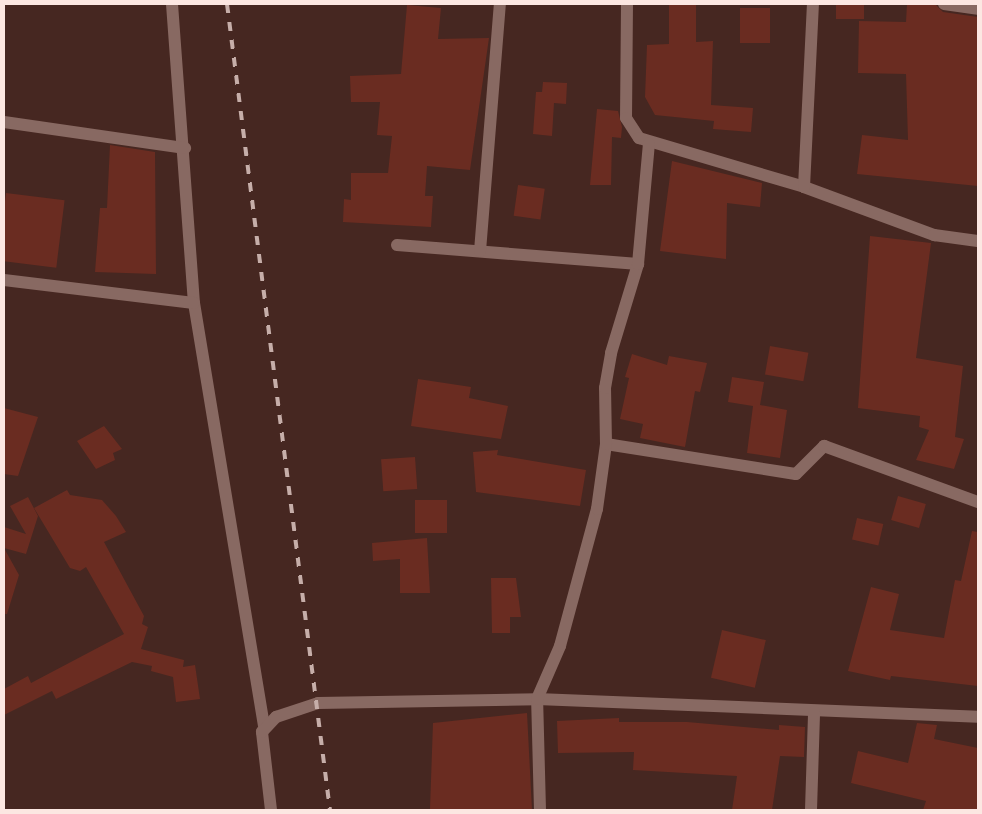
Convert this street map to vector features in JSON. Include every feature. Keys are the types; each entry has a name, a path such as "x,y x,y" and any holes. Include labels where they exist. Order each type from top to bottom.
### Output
{"street":[{"path":"172,4 185,148 194,303 264,728 261,744 271,810"},
{"path":"480,251 500,4"},
{"path":"627,4 626,118 634,134 649,144 804,187 934,235 978,241"},
{"path":"804,187 813,4"},
{"path":"944,4 978,9"},
{"path":"4,122 185,148"},
{"path":"540,810 536,699 560,646 580,582 597,509 606,444 609,362 638,264 649,144"},
{"path":"397,244 638,264"},
{"path":"4,280 194,303"},
{"path":"606,444 796,474 824,446 978,502"},
{"path":"264,728 276,717 318,703 536,699 814,712 978,717"},
{"path":"811,810 814,712"}],"building":[{"path":"669,4 696,4 696,42 713,41 711,105 753,108 751,132 713,129 714,121 655,115 645,97 647,45 669,44"},
{"path":"836,4 864,4 864,19 836,19"},
{"path":"907,4 936,5 943,12 978,17 978,186 857,174 862,135 908,140 906,74 858,73 859,21 906,22"},
{"path":"407,5 441,8 438,39 489,38 470,170 427,166 425,196 433,196 431,227 343,222 344,199 351,200 351,173 388,173 392,136 377,135 380,102 351,102 350,76 401,74"},
{"path":"740,8 770,8 770,43 740,43"},
{"path":"543,82 567,83 566,104 554,103 552,136 533,134 536,92 542,92"},
{"path":"597,109 618,111 622,127 621,138 612,137 611,185 590,185"},
{"path":"110,145 155,152 156,274 95,272 100,208 107,208"},
{"path":"672,161 762,183 760,207 727,203 726,259 660,251"},
{"path":"518,185 545,189 540,219 514,216"},
{"path":"6,193 65,200 56,268 4,261 4,209"},
{"path":"870,236 931,243 916,358 963,366 955,437 964,439 954,469 916,460 929,430 919,427 920,416 858,408"},
{"path":"770,346 808,353 803,381 765,375"},
{"path":"632,354 667,365 669,356 707,363 700,392 695,391 685,447 640,438 643,424 620,419 629,378 625,377"},
{"path":"732,377 764,382 760,405 787,410 780,458 747,453 753,406 728,402"},
{"path":"418,379 471,387 469,398 508,406 501,439 411,426"},
{"path":"4,408 38,417 18,476 4,474"},
{"path":"104,426 122,449 113,453 115,460 96,469 77,441"},
{"path":"498,450 497,455 586,470 580,506 476,492 473,452"},
{"path":"415,457 417,489 383,491 381,459"},
{"path":"67,490 70,495 102,500 116,516 126,532 104,542 144,616 142,624 148,627 141,649 184,660 183,667 195,665 200,699 176,702 173,677 151,671 152,666 132,662 56,699 52,691 4,715 4,689 28,676 31,683 124,634 86,567 80,571 70,568 34,508"},
{"path":"898,496 926,504 919,528 891,520"},
{"path":"28,497 38,516 26,554 4,548 4,527 26,534 10,506"},
{"path":"415,500 447,500 447,533 415,533"},
{"path":"857,518 883,524 878,546 852,539"},
{"path":"972,531 978,532 978,686 891,676 890,680 848,671 871,587 899,594 890,630 944,638 955,580 961,581"},
{"path":"427,538 430,593 400,593 400,559 373,561 372,543"},
{"path":"4,548 19,575 7,614 4,614"},
{"path":"491,578 516,578 521,617 510,617 510,633 492,633"},
{"path":"722,630 766,640 755,688 711,678"},
{"path":"527,713 532,810 430,809 433,723"},
{"path":"619,718 619,722 687,722 779,730 779,725 805,727 804,757 780,756 772,810 732,810 737,776 633,770 634,752 558,753 557,721"},
{"path":"917,723 937,725 934,739 978,748 978,810 923,810 926,801 851,783 858,751 908,763"}],"railway":[{"path":"227,4 330,810"}]}
